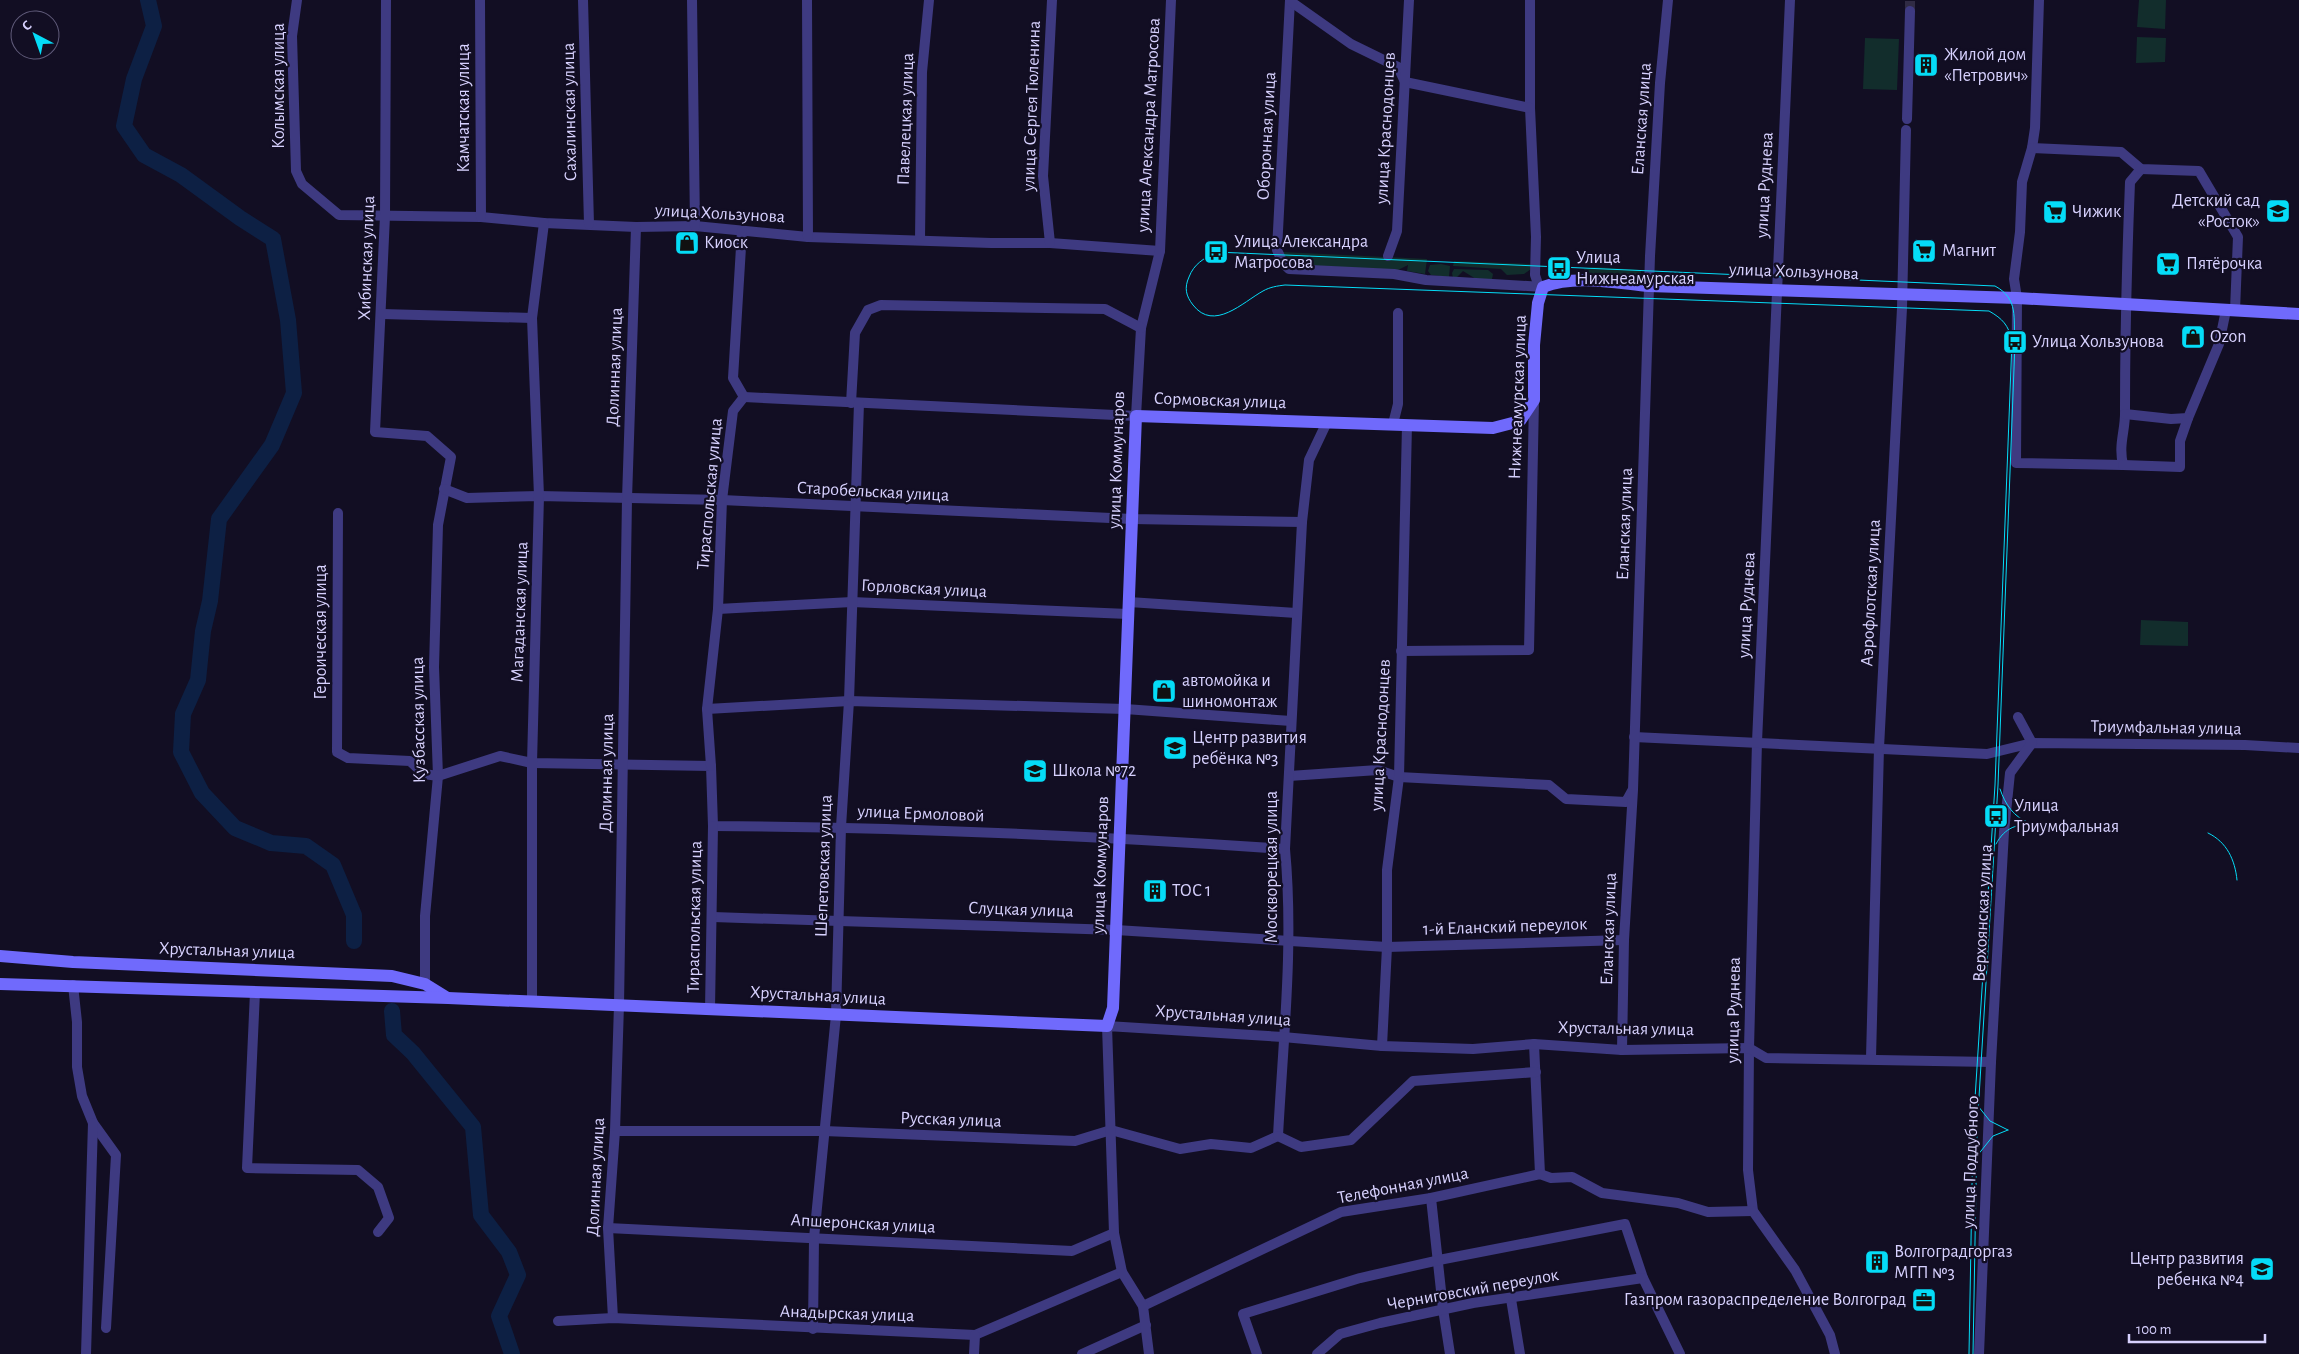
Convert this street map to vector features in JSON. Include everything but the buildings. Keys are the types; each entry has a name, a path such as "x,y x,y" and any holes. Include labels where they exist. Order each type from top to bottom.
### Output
{"street":[{"name":"Колымская улица","path":"296,171 292,36 297,0"},
{"name":"Хибинская улица","path":"386,0 385,216 382,314 375,432 427,436 451,457"},
{"name":"Камчатская улица","path":"480,0 481,217"},
{"name":"Сахалинская улица","path":"583,0 589,224"},
{"path":"692,0 695,226"},
{"path":"807,0 808,237"},
{"name":"Павелецкая улица","path":"920,240 922,72 929,0"},
{"name":"улица Сергея Тюленина","path":"1050,243 1043,176 1052,0"},
{"name":"улица Александра Матросова","path":"1160,251 1171,0"},
{"name":"улица Краснодонцев","path":"1388,256 1397,231 1409,0"},
{"path":"1530,0 1530,108 1536,237 1535,274 1538,284 1543,287"},
{"name":"Еланская улица","path":"1622,1050 1624,940 1633,790 1649,286 1660,83 1668,0"},
{"name":"улица Руднева","path":"1752,1211 1748,1170 1749,1048 1757,742 1790,0"},
{"path":"2032,148 2121,152 2141,169 2199,172 2238,237 2230,310 2219,344 2180,441 2180,467 2016,463 2017,298 2014,279 2020,232 2022,182 2032,148 2035,128 2039,0"},
{"path":"1290,1 1351,44 1398,67 1406,82 1530,108"},
{"name":"Оборонная улица","path":"1289,269 1283,263 1277,250 1290,1"},
{"name":"Аэрофлотская улица","path":"1871,1058 1879,748 1901,293 1910,4"},
{"path":"2123,466 2120,451 2126,414 2125,303 2130,182 2141,169"},
{"name":"улица Хользунова","path":"296,171 302,184 339,215 481,217 544,223 636,227 695,226 808,237 1050,243 1160,251"},
{"name":"Магаданская улица","path":"532,1002 532,763 539,496 532,318 544,223"},
{"name":"Долинная улица","path":"612,1318 608,1228 615,1131 619,1005 627,499 636,227"},
{"path":"742,231 733,378 744,397"},
{"name":"улица Коммунаров","path":"1149,1354 1143,1306 1122,1272 1114,1233 1107,1026 1112,1008 1116,930 1141,328 1160,251"},
{"name":"улица Хользунова","path":"1289,269 1394,274 1443,282 1543,287 1554,282 1570,282 1901,293 2125,303 2299,314"},
{"name":"Нижнеамурская улица","path":"1401,651 1529,650 1534,344 1538,303 1543,287"},
{"name":"Шепетовская улица","path":"813,1329 814,1238 836,1015 841,827 849,701 856,508 855,333 868,310 881,304 1105,309 1141,328"},
{"path":"1393,424 1398,404 1398,313"},
{"path":"382,314 532,318"},
{"name":"Сормовская улица","path":"744,397 1136,416 1493,428 1520,421 1534,400"},
{"name":"Тираспольская улица","path":"711,766 707,709 718,609 722,500 732,411 744,397"},
{"path":"2126,414 2171,419 2188,418"},
{"name":"Москворецкая улица","path":"1278,1136 1288,941 1289,894 1285,850 1302,522 1309,460 1327,422"},
{"name":"улица Краснодонцев","path":"1382,1046 1387,947 1387,870 1399,777 1407,425"},
{"name":"Кузбасская улица","path":"425,984 425,916 438,776 434,667 438,525 451,457"},
{"name":"Старобельская улица","path":"444,489 467,498 539,496 722,500 856,508 1132,519 1302,522"},
{"name":"Героическая улица","path":"338,513 337,752 348,758 410,761 424,774 438,776"},
{"name":"Горловская улица","path":"718,609 852,602 1296,613"},
{"path":"707,709 849,701 1124,709 1291,721"},
{"path":"2018,717 2032,743"},
{"name":"Триумфальная улица","path":"1634,737 1987,754 2032,743 2245,745 2299,748"},
{"name":"Верхоянская улица","path":"1991,1062 2004,832 2010,774 2032,743"},
{"path":"438,776 500,756 532,763 624,763 711,766 713,826"},
{"path":"1290,776 1378,770 1399,777 1549,785 1566,800 1626,802 1633,790"},
{"name":"Тираспольская улица","path":"710,1008 713,826"},
{"name":"улица Ермоловой","path":"713,826 841,827 1119,838 1285,850"},
{"name":"Слуцкая улица","path":"713,917 1116,930 1387,947"},
{"name":"1-й Еланский переулок","path":"1387,947 1624,940"},
{"name":"Хрустальная улица","path":"0,956 73,962 392,976 425,984 448,998"},
{"name":"Хрустальная улица","path":"0,984 710,1008 1107,1026 1284,1037 1382,1046 1473,1049 1534,1044 1622,1050 1749,1048 1766,1058 1871,1058 1991,1062"},
{"path":"73,985 77,1022 77,1068 82,1096 93,1123 116,1155 106,1328"},
{"path":"255,992 247,1168 358,1170 378,1187 388,1218 378,1232"},
{"path":"1534,1044 1540,1174"},
{"name":"улица Поддубного","path":"1979,1354 1991,1062"},
{"path":"1111,1130 1180,1149 1211,1144 1251,1148 1278,1136 1301,1147 1351,1140 1413,1082 1536,1072"},
{"path":"86,1354 93,1123"},
{"name":"Русская улица","path":"615,1131 824,1131 1075,1141 1111,1130"},
{"name":"Телефонная улица","path":"1143,1306 1341,1212 1431,1198 1540,1174 1551,1178 1572,1177 1602,1193 1678,1203 1708,1212 1752,1211"},
{"path":"1431,1198 1443,1309 1450,1354"},
{"path":"1752,1211 1795,1270 1830,1335 1835,1354"},
{"path":"1257,1354 1243,1314 1360,1278 1439,1260 1625,1224 1643,1278 1680,1354"},
{"name":"Апшеронская улица","path":"608,1228 1072,1251 1114,1233"},
{"name":"Анадырская улица","path":"558,1322 612,1318 813,1329 975,1335 1122,1272"},
{"name":"Черниговский переулок","path":"1316,1354 1340,1334 1443,1309 1643,1278"},
{"path":"1512,1299 1520,1354"},
{"path":"1082,1354 1146,1325"},
{"path":"974,1354 975,1335"}],"green space":[{"path":"2139,0 2166,0 2165,29 2137,27"},
{"path":"2137,37 2166,38 2165,62 2136,63"},
{"path":"1865,38 1899,39 1897,90 1863,89"},
{"path":"1282,252 1427,259 1425,274 1407,271 1408,265 1398,270 1290,266"},
{"path":"1454,261 1531,264 1531,269 1524,274 1507,275 1501,269 1453,266"},
{"path":"1441,264 1450,266 1449,277 1431,275 1428,271 1430,265"},
{"path":"1594,267 1641,270 1641,273 1637,278 1606,278 1587,275 1584,269"},
{"path":"1454,269 1488,270 1493,274 1492,279 1476,279 1463,271 1453,278 1452,273"},
{"path":"2141,620 2188,622 2188,646 2140,645"}],"waterway":[{"path":"148,0 154,26 134,79 124,126 144,155 181,175 240,218 273,239 288,320 294,393 272,445 219,519 210,601 203,631 198,680 183,714 181,752 202,793 235,828 271,843 306,846 333,865 354,915 354,941"},
{"path":"392,1011 394,1035 413,1053 473,1127 481,1215 509,1252 518,1275 499,1316 512,1354"}],"tunnel":[{"path":"1910,0 1910,11"}],"tram line":[{"path":"1969,1354 1973,1130 1995,785 2012,340 2009,330 1998,317 1989,311 1285,285 1266,290 1228,312 1210,316 1201,313 1193,305 1186,292 1187,281 1191,272 1203,260 1216,252 1995,286 2008,297 2013,310 2015,342 1998,785 1977,1130 1973,1354"},
{"path":"2000,789 2011,810 2019,818 2030,823"},
{"path":"1996,844 2008,830 2017,826 2035,824"},
{"path":"2208,833 2220,841 2229,852 2237,880"},
{"path":"1978,1106 1990,1121 2008,1130"},
{"path":"1977,1156 1993,1136 2008,1130"}],"place":[{"name":"Жилой дом «Петрович»","path":"1926,65"},
{"name":"Детский сад «Росток»","path":"2278,211"},
{"name":"Чижик","path":"2055,212"},
{"name":"Киоск","path":"687,243"},
{"name":"Магнит","path":"1924,251"},
{"name":"Улица Александра Матросова","path":"1216,252"},
{"name":"Пятёрочка","path":"2168,264"},
{"name":"Улица Нижнеамурская","path":"1559,268"},
{"name":"Ozon","path":"2193,337"},
{"name":"Улица Хользунова","path":"2015,342"},
{"name":"автомойка и шиномонтаж","path":"1164,691"},
{"name":"Центр развития ребёнка №3","path":"1175,748"},
{"name":"Школа №72","path":"1035,771"},
{"name":"Улица Триумфальная","path":"1996,816"},
{"name":"ТОС 1","path":"1155,891"},
{"name":"Волгоградгоргаз МГП №3","path":"1877,1262"},
{"name":"Центр развития ребенка №4","path":"2262,1269"},
{"name":"Газпром газораспределение Волгоград","path":"1924,1300"}]}
